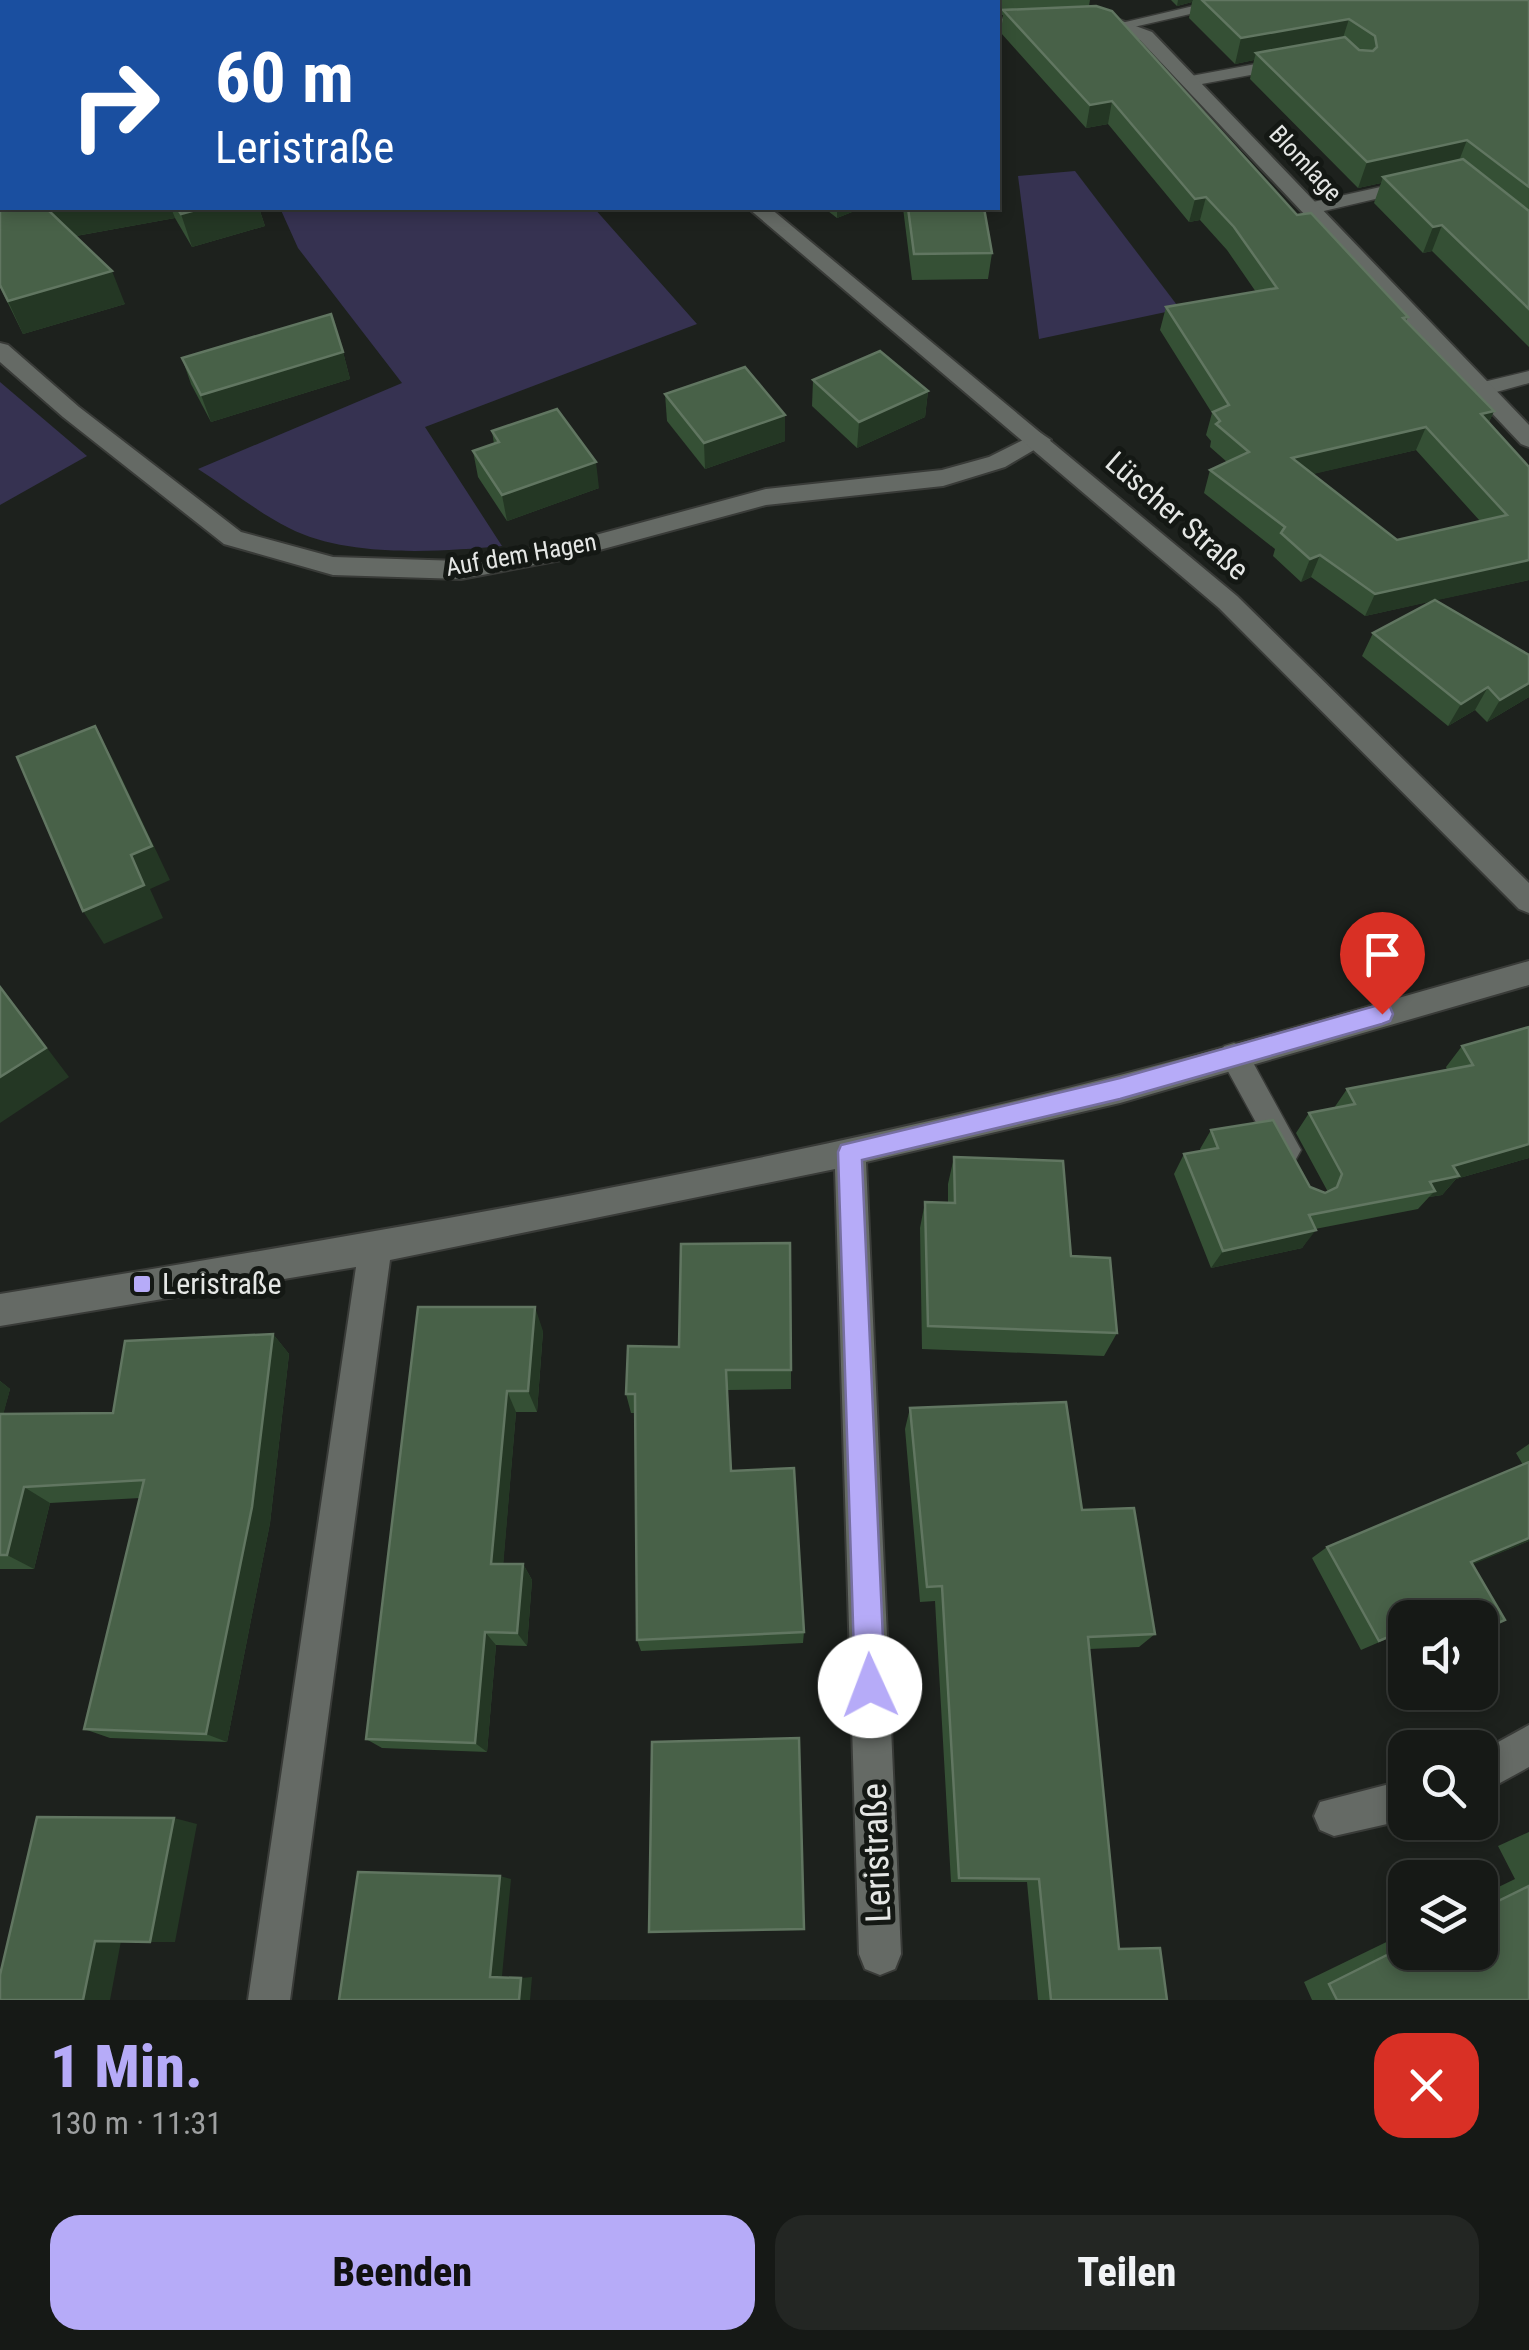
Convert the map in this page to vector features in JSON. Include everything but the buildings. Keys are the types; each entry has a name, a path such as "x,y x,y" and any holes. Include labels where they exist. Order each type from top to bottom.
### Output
{"street":[{"path":"1000,24 1088,18 1125,24"},
{"name":"Blomlage","path":"1125,24 1146,36 1191,81 1529,438"},
{"name":"Lüscher Straße","path":"760,210 1228,602 1529,901"},
{"name":"Auf dem Hagen","path":"0,350 72,412 233,538 333,566 462,570 566,550 766,496 942,478 997,462 1039,440"},
{"path":"0,1310 376,1248 850,1152 1120,1089 1529,974"},
{"name":"Leristraße","path":"850,1152 880,1954"},
{"path":"270,2000 376,1248"},
{"path":"1498,1763 1529,1745"},
{"path":"1334,1816 1388,1804"}],"lane":[{"path":"1125,24 1243,0"},
{"path":"1191,81 1304,60"},
{"path":"1311,208 1439,179"},
{"path":"1482,389 1529,377"},
{"path":"1234,1055 1300,1177"}],"shaded area":[{"path":"1075,171 1180,309 1039,339 1018,176"},
{"path":"281,210 596,210 697,324 425,427 502,546 394,550 338,544 289,528 198,469 402,383 298,248"},
{"path":"0,382 87,456 0,505"}],"place":[{"name":"Leristraße","path":"142,1284"}],"route":[{"path":"870,1686 850,1152 1120,1089 1382,1014"}]}
